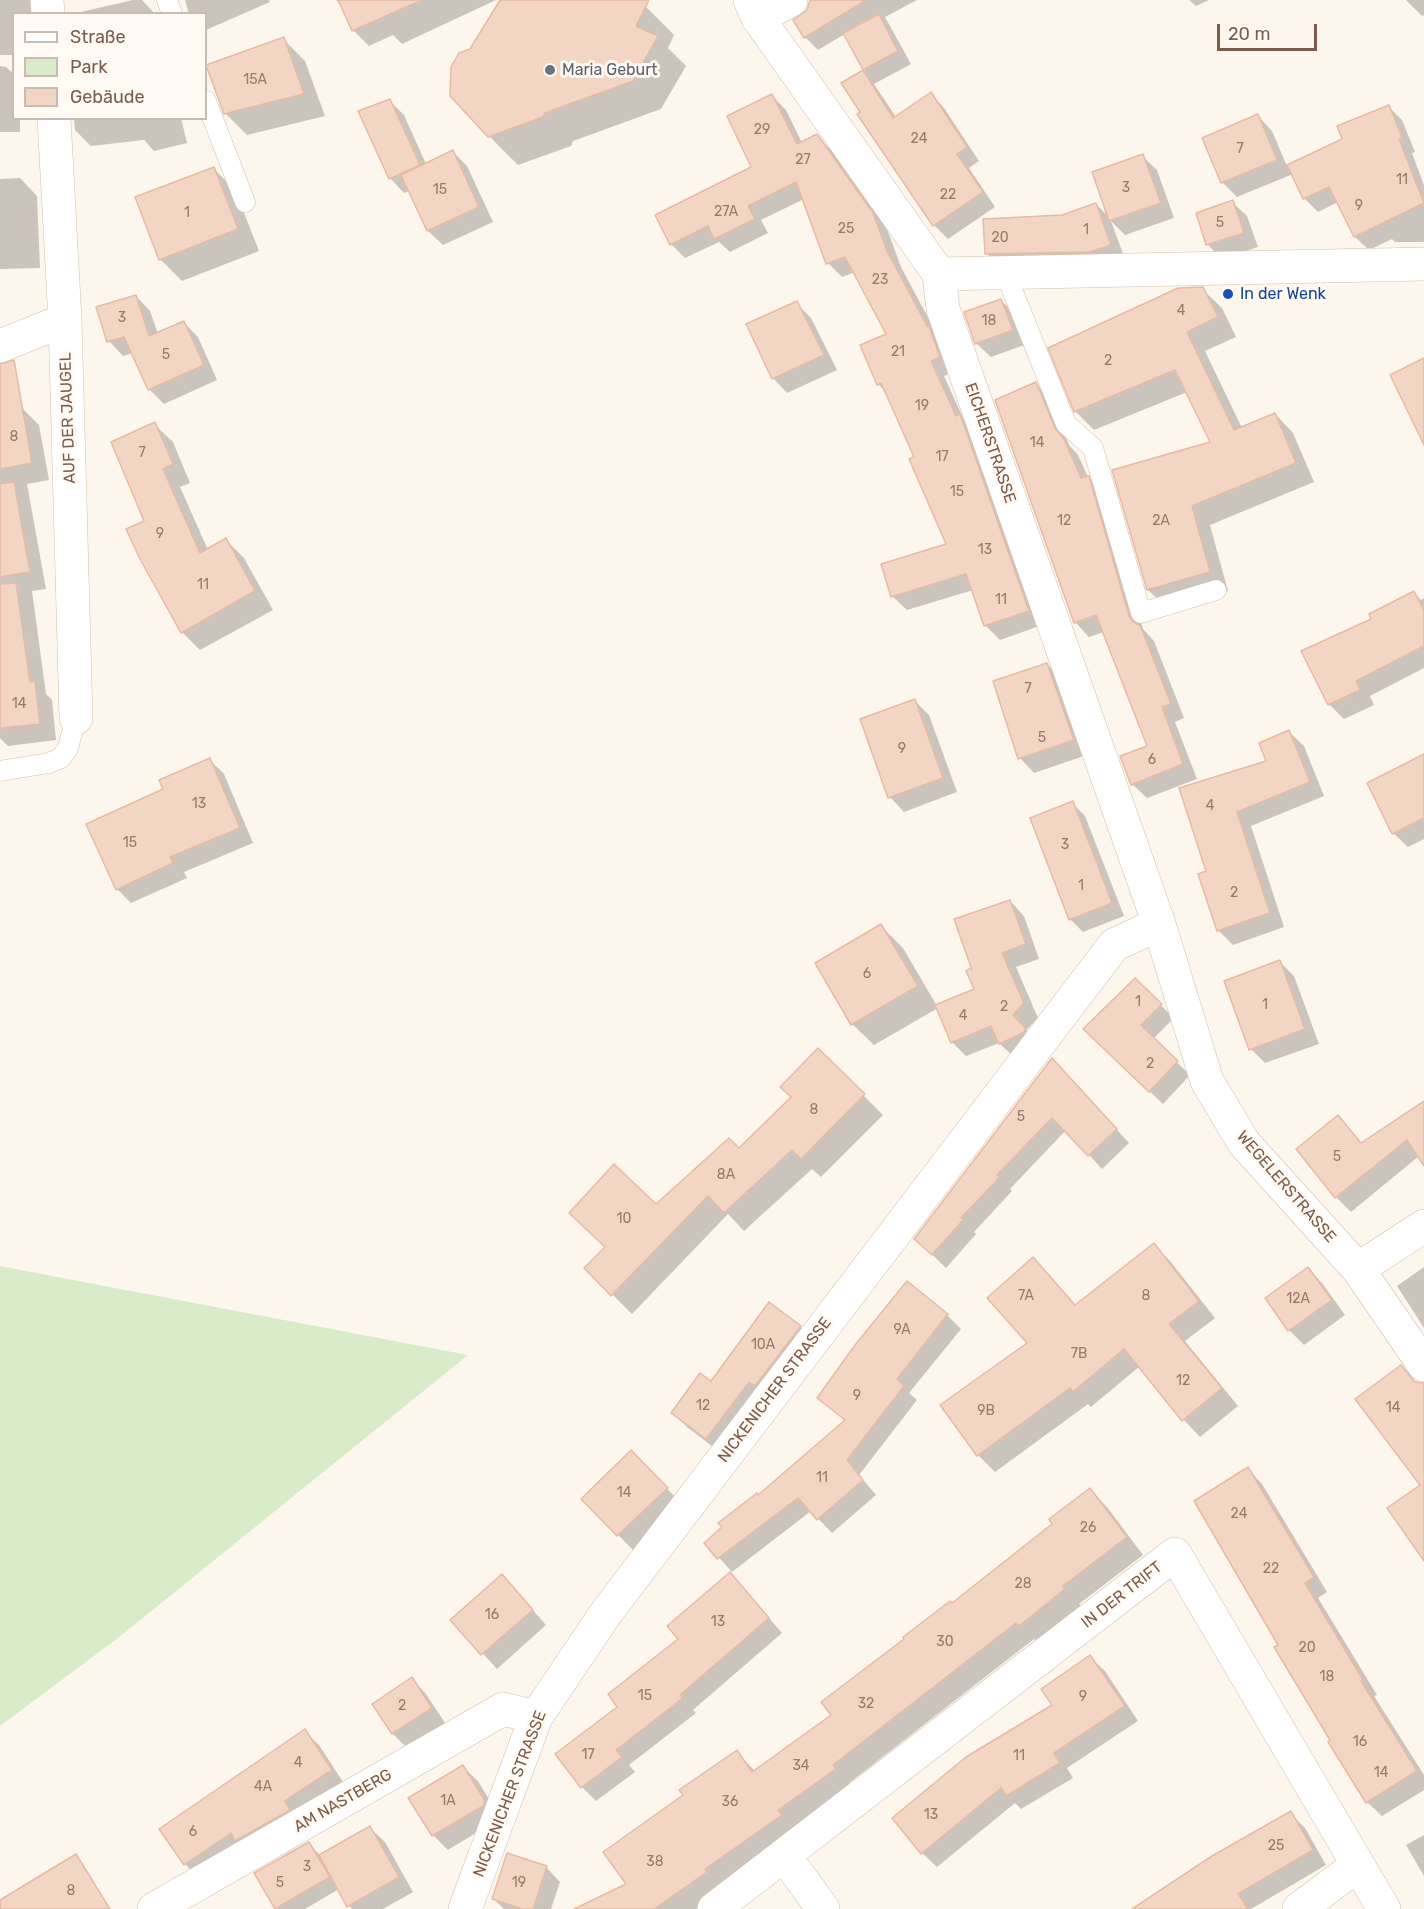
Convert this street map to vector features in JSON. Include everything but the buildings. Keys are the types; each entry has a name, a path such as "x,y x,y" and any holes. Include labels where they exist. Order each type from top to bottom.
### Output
{"street":[{"path":"791,0 754,9 939,274 1424,264"},
{"name":"AUF DER JAUGEL","path":"54,120 65,320 76,718"},
{"name":"EICHERSTRASSE","path":"939,274 942,309 1159,924"},
{"path":"0,346 65,320"},
{"name":"WEGELERSTRASSE","path":"1159,924 1208,1081 1244,1143 1358,1269 1424,1365"},
{"name":"NICKENICHER STRASSE","path":"465,1909 536,1717 606,1613 1114,945 1159,924"},
{"path":"1358,1269 1424,1226"},
{"name":"IN DER TRIFT","path":"714,1909 1175,1554 1384,1909"},
{"name":"AM NASTBERG","path":"154,1909 503,1709 536,1717"},
{"path":"784,1855 823,1909"},
{"path":"1299,1909 1358,1865"}],"lane":[{"path":"207,103 245,202"},
{"path":"1005,273 1066,424 1093,448 1141,613 1216,590"},
{"path":"0,771 61,758 68,748 76,718"}],"green space":[{"path":"0,1266 468,1355 118,1638 0,1726"}],"place":[{"name":"Maria Geburt","path":"550,70"},
{"name":"In der Wenk","path":"1228,294"}]}
